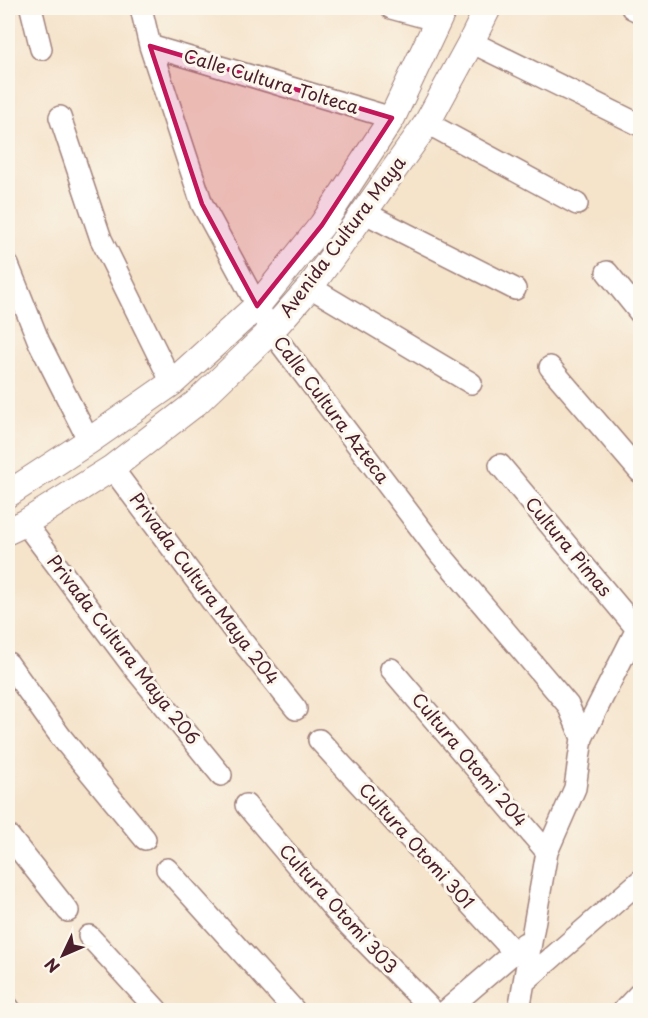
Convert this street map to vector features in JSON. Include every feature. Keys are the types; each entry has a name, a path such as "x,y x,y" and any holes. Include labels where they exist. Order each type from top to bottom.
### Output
{"street":[{"path":"32,8 41,49"},
{"name":"Calle Cultura Azteca","path":"141,8 150,46 202,204 271,331 440,554 568,705 582,738"},
{"path":"391,8 442,14"},
{"name":"Avenida Cultura Maya","path":"16,527 112,468 196,403 271,331 310,287 427,123 488,8"},
{"path":"632,8 640,12"},
{"name":"Avenida Cultura Maya","path":"8,494 172,383 257,306 322,225 392,118 442,14"},
{"path":"471,42 640,125"},
{"name":"Calle Cultura Tolteca","path":"150,46 392,118"},
{"path":"60,117 101,239 172,383"},
{"path":"427,123 577,204"},
{"path":"365,213 514,289"},
{"path":"8,265 39,342 88,441"},
{"path":"607,272 640,313"},
{"path":"310,287 471,383"},
{"path":"550,367 640,472"},
{"name":"Cultura Pimas","path":"500,465 639,626"},
{"name":"Privada Cultura Maya 204","path":"112,468 234,631 296,709"},
{"name":"Privada Cultura Maya 206","path":"16,527 221,775"},
{"path":"519,1011 547,852 575,788 582,738 639,626"},
{"path":"8,663 61,737 145,839"},
{"name":"Cultura Otomi 204","path":"391,669 547,852"},
{"name":"Cultura Otomi 301","path":"319,740 514,952"},
{"name":"Cultura Otomi 303","path":"246,806 337,912 432,1011"},
{"path":"8,835 68,911"},
{"path":"167,870 294,1011"},
{"path":"524,982 640,881"},
{"path":"89,936 157,1011"},
{"path":"447,1011 532,937"},
{"path":"624,1011 640,993"}],"highlighted area":[{"path":"150,46 392,118 322,225 257,306 202,204"}]}
